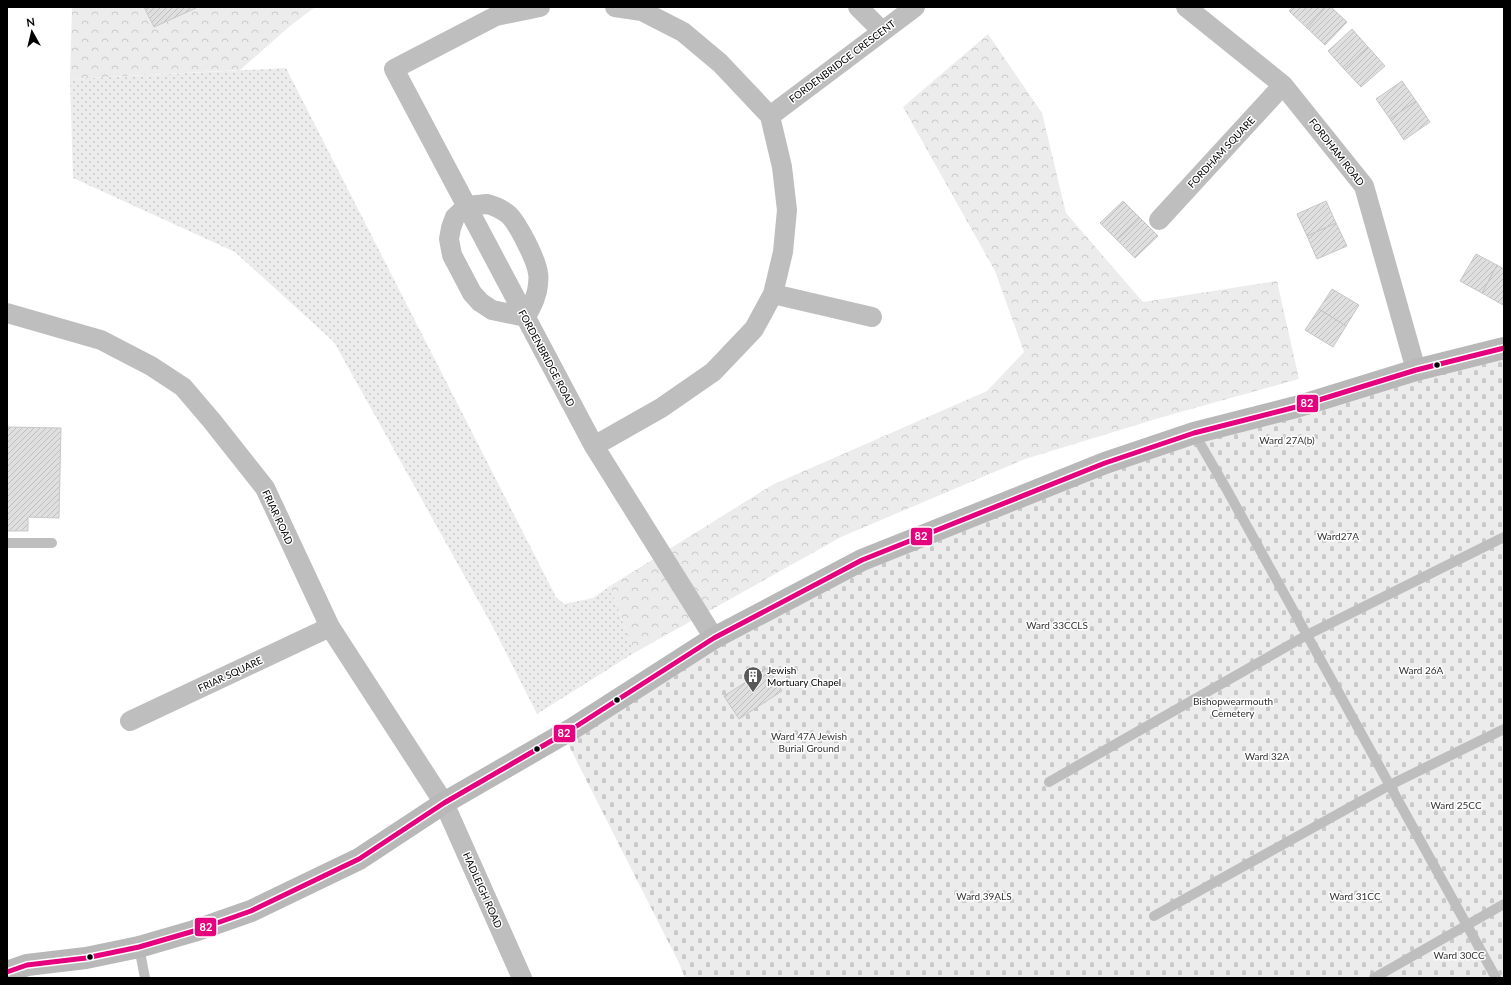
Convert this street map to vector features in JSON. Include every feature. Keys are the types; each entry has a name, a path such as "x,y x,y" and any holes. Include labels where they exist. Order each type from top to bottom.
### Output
{"street":[{"name":"FORDENBRIDGE ROAD","path":"540,7 496,16 394,69 594,446 714,638"},
{"path":"594,446 661,408 713,372 754,329 773,294 784,252 787,210 782,167 770,116 720,63 682,32 642,11 615,7"},
{"path":"858,7 882,32"},
{"name":"FORDENBRIDGE CRESCENT","path":"770,116 915,7"},
{"name":"FORDHAM ROAD","path":"1186,7 1283,85 1364,186 1416,370"},
{"name":"FORDHAM SQUARE","path":"1159,220 1283,85"},
{"path":"486,204 498,207 509,215 520,230 534,259 538,273 538,287 534,301 526,317 492,310 480,302 472,293 452,254 449,239 450,228 455,217 466,206 486,204"},
{"path":"773,294 872,317"},
{"name":"FRIAR ROAD","path":"7,314 101,340 151,366 183,387 265,488 330,627 444,803"},
{"path":"7,972 27,965 86,958 139,947 194,931 251,911 359,859 444,803 572,729 714,638 862,560 1018,497 1105,464 1194,433 1296,407 1416,370 1504,348"},
{"name":"FRIAR SQUARE","path":"130,721 330,627"},
{"name":"HADLEIGH ROAD","path":"444,803 522,978"},
{"path":"7,958 27,965"}],"lane":[{"path":"1194,433 1496,978"},
{"path":"1049,782 1307,635 1504,537"},
{"path":"7,543 52,543"},
{"path":"1154,916 1390,785 1504,729"},
{"path":"1374,978 1504,904"},
{"path":"139,947 144,978"}],"green space":[{"path":"72,7 144,7 154,27 197,7 315,7 290,26 240,70 70,79"},
{"path":"988,34 1042,113 1066,213 1143,302 1277,281 1299,379 1166,416 1025,459 841,537 634,653 610,586 772,485 987,391 1024,352 995,271 903,107"},
{"path":"286,68 556,597 564,604 593,598 610,586 634,653 537,714 494,629 334,342 235,252 73,178 70,79"},
{"name":"Bishopwearmouth Cemetery","path":"1504,348 1504,978 685,978 679,963 563,734 862,560 1096,467"}],"building":[{"path":"144,7 196,7 196,8 154,27"},
{"path":"1293,7 1326,7 1307,28 1289,11"},
{"path":"1326,7 1331,7 1347,22 1325,45 1307,28"},
{"path":"1352,29 1368,47 1344,69 1328,51"},
{"path":"1368,47 1385,66 1361,87 1344,69"},
{"path":"1402,81 1416,101 1390,119 1376,99"},
{"path":"1416,101 1430,122 1404,140 1390,119"},
{"path":"1123,201 1140,218 1117,240 1100,223"},
{"path":"1326,201 1336,223 1307,236 1297,214"},
{"path":"1140,218 1158,236 1135,258 1117,240"},
{"path":"1336,223 1347,246 1317,259 1307,236"},
{"path":"1476,254 1497,265 1482,293 1460,281"},
{"path":"1497,265 1504,269 1503,305 1482,293"},
{"path":"1332,289 1359,305 1346,326 1319,309"},
{"path":"1319,309 1346,326 1333,347 1305,330"},
{"path":"7,427 61,428 59,518 28,517 28,531 7,531"},
{"name":"Jewish Mortuary Chapel","path":"768,668 782,691 739,719 724,696"}],"transit line":[{"name":"82","path":"7,972 27,965 86,958 139,947 194,931 251,911 359,859 444,803 572,729 714,638 862,560 1105,463 1194,433 1296,407 1416,370 1504,348"}],"place":[{"name":"Jewish Mortuary Chapel","path":"753,693"}],"park label":[{"name":"Ward 27A(b)","path":"1287,440"},
{"name":"Ward27A","path":"1338,536"},
{"name":"Ward 33CCLS","path":"1057,625"},
{"name":"Ward 26A","path":"1421,670"},
{"name":"Ward 47A Jewish Burial Ground","path":"809,742"},
{"name":"Ward 32A","path":"1267,756"},
{"name":"Ward 25CC","path":"1456,805"},
{"name":"Ward 39ALS","path":"984,896"},
{"name":"Ward 31CC","path":"1355,896"},
{"name":"Ward 30CC","path":"1459,955"}]}
